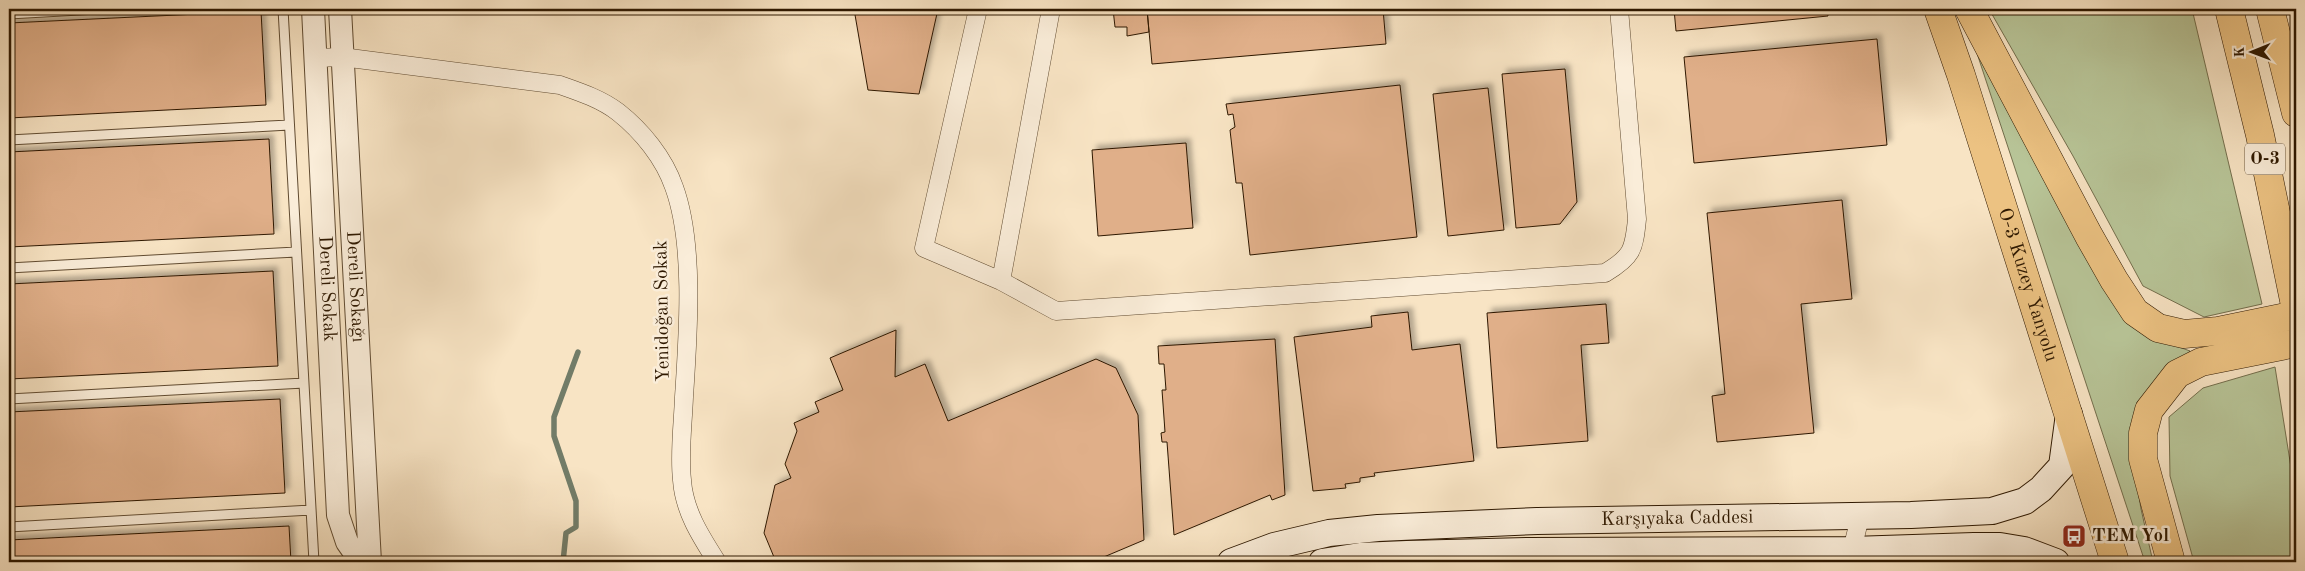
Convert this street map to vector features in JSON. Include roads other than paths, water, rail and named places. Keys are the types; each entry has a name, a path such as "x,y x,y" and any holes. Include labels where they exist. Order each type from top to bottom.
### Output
{"main road":[{"name":"O-3 Kuzey Yanyolu","path":"1938,9 1961,75 2115,562"},
{"path":"1969,9 2089,236 2135,312 2158,328 2184,334 2218,331 2296,315"},
{"name":"O-3","path":"2229,9 2260,135 2296,310"},
{"path":"2270,9 2296,113"},
{"path":"2171,562 2143,459 2143,433 2149,410 2177,374 2201,362 2296,343"},
{"name":"Karşıyaka Caddesi","path":"1322,562 1532,541 1860,517 1992,511 2026,501 2041,489 2062,466 2068,414"},
{"name":"Karşıyaka Caddesi","path":"1231,562 1274,546 1329,533 1378,528 1532,541 1854,556 2000,546 2024,550 2056,562"}],"street":[{"name":"Dereli Sokak","path":"313,9 338,515 347,542 361,562"},
{"name":"Dereli Sokağı","path":"340,9 370,562"},
{"path":"978,9 924,248 1001,281 1056,311 1605,273 1624,262 1628,256 1635,244 1637,219 1619,9"},
{"path":"1001,281 1051,9"},
{"name":"Yenidoğan Sokak","path":"316,58 342,57 560,85 592,96 618,112 638,130 660,157 674,187 683,226 687,266 688,330 682,480 690,516 717,562"},
{"path":"1854,556 1860,517"}],"lane":[{"path":"9,14 97,9"},
{"path":"282,9 314,562"},
{"path":"9,140 289,125"},
{"path":"9,268 296,252"},
{"path":"9,399 304,383"},
{"path":"9,527 311,510"}],"waterway":[{"path":"563,562 566,533 576,527 576,501 554,436 554,417 578,352"}],"place":[{"name":"TEM Yol","path":"2074,536"}]}
